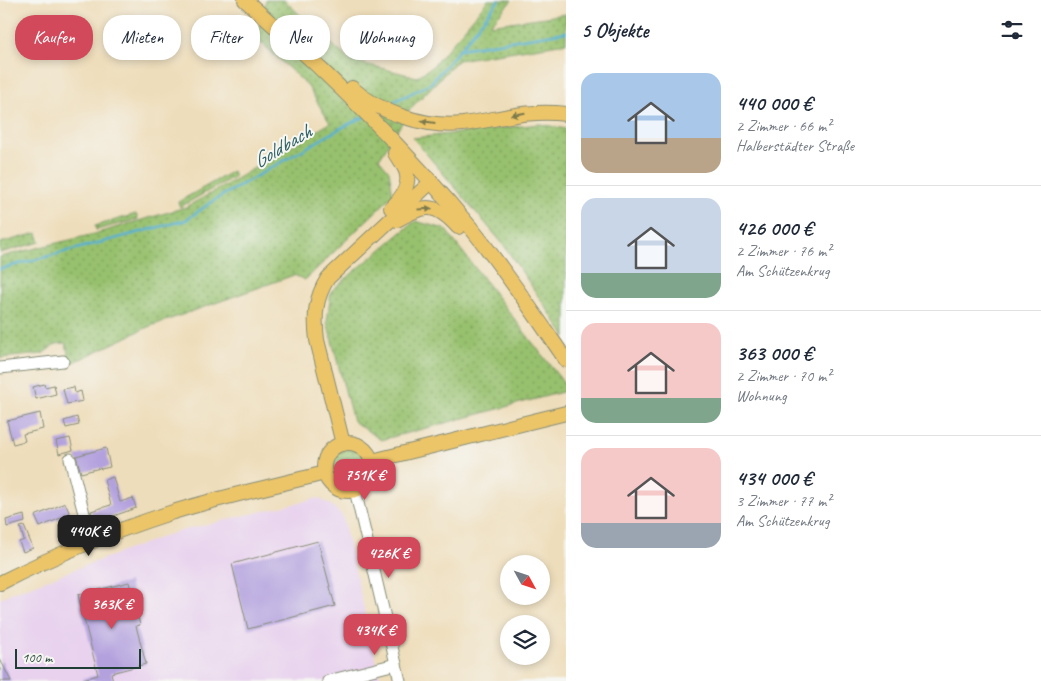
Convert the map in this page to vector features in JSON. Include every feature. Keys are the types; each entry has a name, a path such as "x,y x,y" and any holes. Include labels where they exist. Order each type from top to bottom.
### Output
{"main road":[{"path":"245,0 304,54 317,56 361,102 380,129 431,182 471,228 566,360"},
{"path":"361,102 396,115 417,120 455,124 525,113 566,114"},
{"path":"381,229 384,216 402,196 407,178 406,170 395,154 394,142"},
{"path":"343,444 315,326 317,300 321,288 328,278 405,204 431,182"},
{"path":"381,229 411,212 426,208 443,212 458,228 471,228"},
{"path":"372,461 566,413"},
{"path":"343,444 359,445 367,452 372,461 370,477 364,485 354,490 336,488 331,484 325,473 325,462 330,452 333,448 343,444"},
{"path":"0,583 44,561 91,541 197,506 325,473"}],"street":[{"path":"0,368 63,361"},
{"path":"70,459 91,541"},
{"path":"354,490 400,681"},
{"path":"328,681 396,664"}],"shaded area":[{"path":"318,498 331,505 342,515 381,681 0,681 0,599 11,593 176,532"}],"green space":[{"path":"266,0 284,0 300,15 270,15 270,51 260,42 260,23"},
{"path":"488,0 512,0 490,25 566,14 566,43 458,60 412,107 379,159 389,171 393,195 305,280 294,275 148,327 70,364 66,343 56,344 42,354 0,358 0,257 94,234 186,207 224,186 330,123 307,85 280,60 330,60 330,42 340,52 340,60 349,60 417,77 434,65"},
{"path":"540,124 566,129 566,337 503,244 413,138"},
{"path":"233,171 235,176 180,207 178,202"},
{"path":"136,214 138,219 96,230 95,226"},
{"path":"415,221 445,229 566,386 566,391 381,440 353,421 327,322 331,291"},
{"path":"37,233 40,242 0,253 0,243"},
{"path":"349,449 356,450 362,454 366,460 366,474 362,480 356,484 349,485 342,484 336,480 332,474 331,467 332,460 336,454 342,450"}],"building":[{"path":"44,384 45,387 54,385 56,394 36,399 33,387"},
{"path":"74,387 75,393 81,391 83,401 67,404 63,389"},
{"path":"40,413 43,429 23,434 25,441 13,444 7,421"},
{"path":"77,417 79,425 66,428 64,421"},
{"path":"70,438 73,450 59,454 56,441"},
{"path":"106,448 110,467 81,473 76,456"},
{"path":"113,477 120,502 133,498 136,508 94,523 91,511 111,505 104,480"},
{"path":"65,503 70,514 40,527 35,516"},
{"path":"24,515 25,522 7,527 6,520"},
{"path":"24,526 33,548 23,552 19,542 24,540 20,527"},
{"path":"318,541 335,606 248,629 232,564"},
{"path":"129,582 140,625 136,626 146,664 111,673 113,681 84,681 83,679 98,675 78,595"},
{"path":"0,659 11,681 0,681"}],"waterway":[{"path":"460,49 499,0"},
{"name":"Goldbach","path":"387,105 430,84 460,49 566,32"},
{"name":"Goldbach","path":"0,269 186,220 213,201 341,128 364,117"}]}
